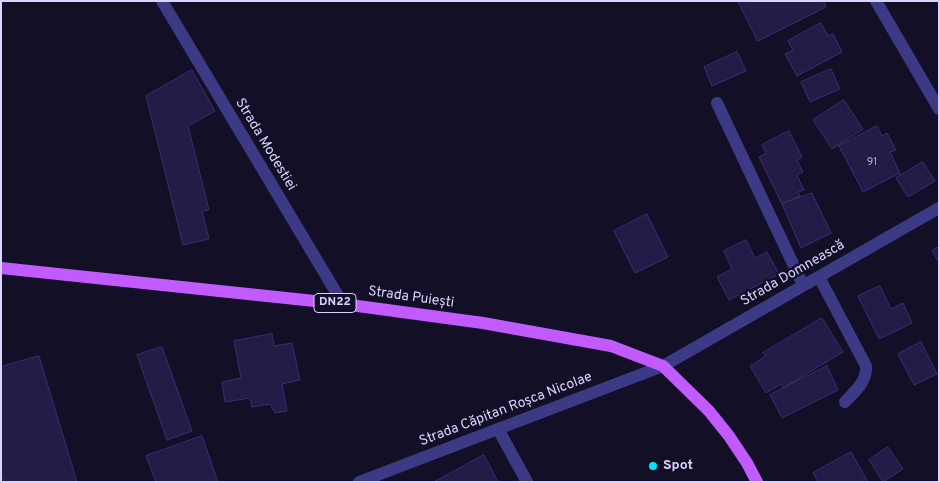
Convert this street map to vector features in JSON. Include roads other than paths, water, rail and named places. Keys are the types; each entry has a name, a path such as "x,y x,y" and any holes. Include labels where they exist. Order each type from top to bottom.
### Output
{"main road":[{"name":"Strada Puiești","path":"1,268 343,304 483,323 611,346 663,366"},
{"name":"DN22","path":"663,366 709,411 747,463 757,482"}],"street":[{"name":"Strada Modestiei","path":"162,1 343,304"},
{"path":"876,1 939,110"},
{"path":"717,103 803,285"},
{"name":"Strada Domnească","path":"663,366 939,208"},
{"path":"819,277 866,366 863,382 845,402"},
{"name":"Strada Căpitan Roșca Nicolae","path":"359,482 663,366"},
{"path":"498,429 526,482"}],"place":[{"name":"Spot","path":"653,466"}]}
